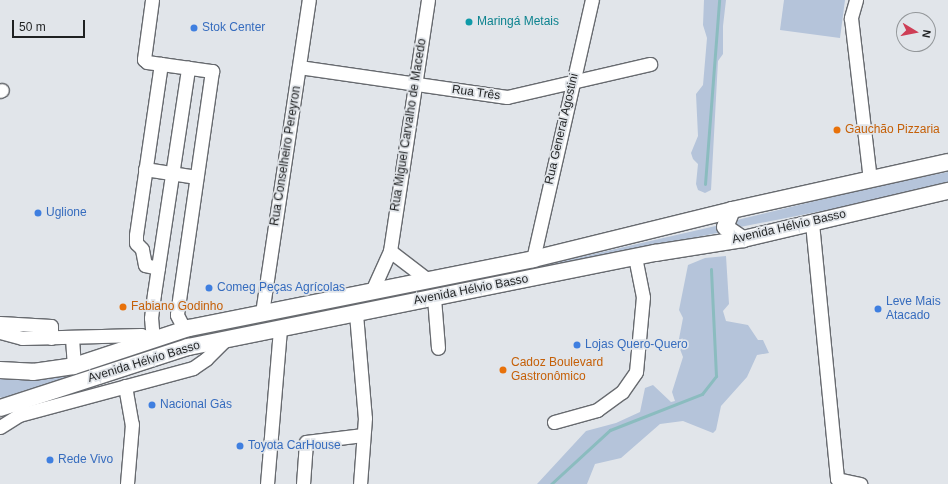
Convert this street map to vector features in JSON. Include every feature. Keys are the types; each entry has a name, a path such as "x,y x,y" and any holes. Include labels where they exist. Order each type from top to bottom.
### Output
{"main road":[{"name":"Avenida Hélvio Basso","path":"0,370 33,372 74,366 190,328 533,259 732,210 948,162"},
{"name":"Avenida Hélvio Basso","path":"1,407 188,347 635,257 743,239 948,191"},
{"path":"732,210 726,227 743,239"}],"street":[{"path":"152,0 144,59 161,64 212,71 177,315 182,325 190,328"},
{"name":"Rua Conselheiro Pereyron","path":"262,313 309,0"},
{"name":"Rua Miguel Carvalho de Macedo","path":"372,291 390,251 428,0"},
{"name":"Rua General Agostini","path":"533,259 592,0"},
{"path":"856,0 851,18 870,179"},
{"path":"158,268 145,265 142,249 136,243 145,169 161,64"},
{"name":"Rua Três","path":"299,67 507,97 650,64"},
{"path":"0,332 22,338 72,338 141,335 153,340 151,318 188,68"},
{"path":"145,169 196,177"},
{"path":"812,223 837,479 860,484"},
{"path":"390,251 428,280"},
{"path":"554,422 597,410 622,392 636,372 643,297 635,257"},
{"path":"434,298 438,348"},
{"path":"356,314 365,418 360,484"},
{"path":"0,323 51,326 51,338"},
{"path":"267,484 280,329"},
{"path":"72,338 74,366"},
{"path":"0,427 20,415 192,368 206,360 225,340"},
{"path":"188,347 193,356 192,368"},
{"path":"125,386 132,424 126,484"},
{"path":"303,484 306,442 363,435"}],"shaded area":[{"path":"704,0 726,0 723,26 723,54 718,61 711,190 705,193 698,190 696,184 698,164 693,159 691,153 698,136 696,94 703,85 707,38 703,25"},
{"path":"784,0 845,0 840,38 780,30"},
{"path":"948,172 948,182 883,199 735,228 733,221 881,185"},
{"path":"720,225 722,232 436,290 367,301 367,299 498,276"},
{"path":"726,256 729,304 723,311 726,321 748,325 758,340 763,340 769,353 757,355 747,377 721,406 716,430 713,433 683,421 660,424 621,458 595,464 587,484 537,484 586,431 616,423 640,412 645,388 653,385 671,402 675,401 672,392 683,357 678,344 683,318 679,310 688,265 705,258"},
{"path":"237,323 238,329 143,353 53,384 23,391 3,399 0,397 0,378 142,350"}],"waterway":[{"path":"705,184 719,0"},
{"path":"551,484 610,430 702,394 716,376 711,269"}],"place":[{"name":"Maringá Metais","path":"469,22"},
{"name":"Stok Center","path":"194,28"},
{"name":"Gauchão Pizzaria","path":"837,130"},
{"name":"Uglione","path":"38,213"},
{"name":"Comeg Peças Agrícolas","path":"209,288"},
{"name":"Fabiano Godinho","path":"123,307"},
{"name":"Leve Mais Atacado","path":"878,309"},
{"name":"Lojas Quero-Quero","path":"577,345"},
{"name":"Cadoz Boulevard Gastronômico","path":"503,370"},
{"name":"Nacional Gàs","path":"152,405"},
{"name":"Toyota CarHouse","path":"240,446"},
{"name":"Rede Vivo","path":"50,460"}]}
